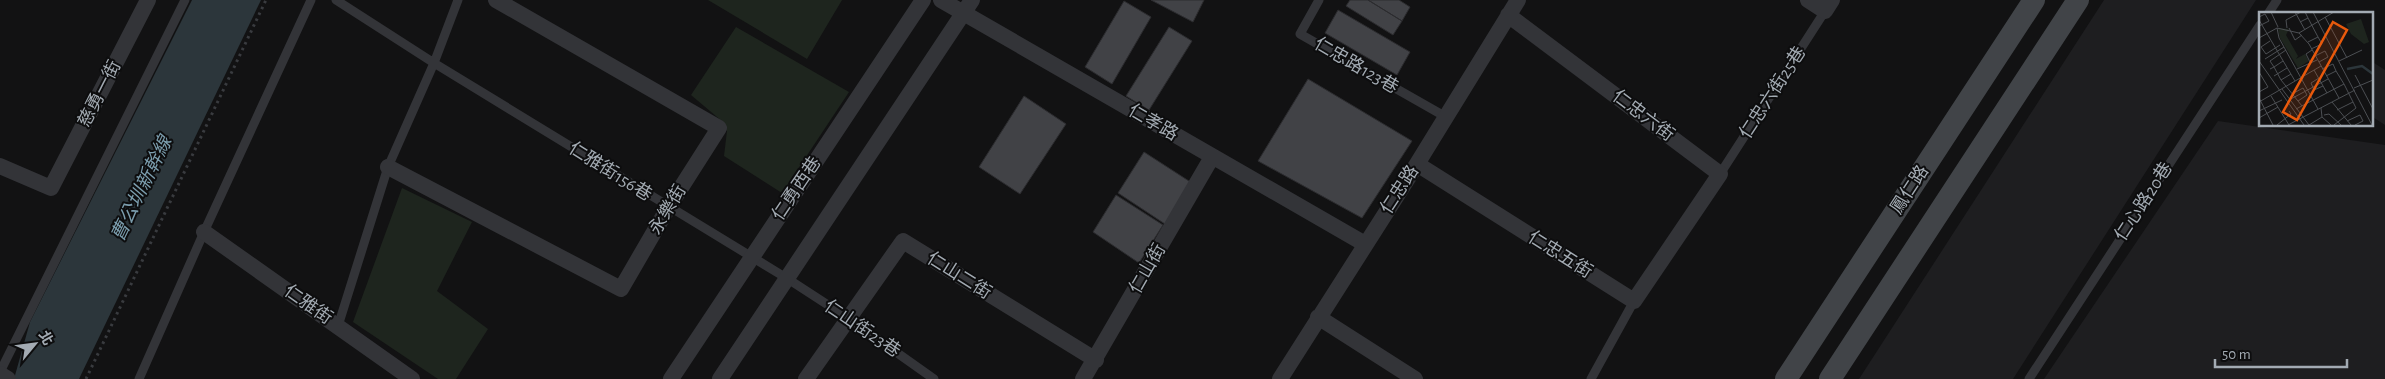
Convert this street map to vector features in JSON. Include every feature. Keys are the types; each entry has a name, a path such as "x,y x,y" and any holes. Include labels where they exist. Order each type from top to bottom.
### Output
{"main road":[{"name":"鳳仁路","path":"1786,379 2034,0"},
{"name":"鳳仁路","path":"1830,379 2078,0"}],"street":[{"name":"慈勇一街","path":"0,166 52,188 148,0"},
{"name":"永樂街","path":"388,167 622,289 668,208 719,128 496,0"},
{"name":"仁勇西巷","path":"671,379 923,0"},
{"name":"仁孝路","path":"941,0 968,7 1212,157 1365,244"},
{"name":"仁忠路","path":"1280,379 1417,164 1518,0"},
{"path":"1808,0 1828,6"},
{"path":"720,379 968,7"},
{"name":"仁忠六街","path":"1508,16 1720,174"},
{"name":"仁山街","path":"1083,379 1096,360 1212,157"},
{"name":"仁忠五街","path":"1417,164 1634,301"},
{"path":"1634,301 1720,174"},
{"name":"仁雅街","path":"204,232 412,379"},
{"name":"仁山二街","path":"848,318 903,241 1096,360"},
{"path":"1318,317 1415,379"},
{"path":"806,379 848,318"},
{"path":"0,373 8,379"}],"lane":[{"path":"0,373 185,0"},
{"path":"139,379 204,232 311,0"},
{"name":"仁雅街156巷","path":"336,0 668,208 788,279"},
{"path":"338,326 388,167 434,63 458,0"},
{"name":"仁忠路123巷","path":"1319,0 1300,34 1446,117"},
{"path":"2269,12 2276,0"},
{"name":"仁忠六街25巷","path":"1720,174 1828,6"},
{"name":"仁心路20巷","path":"2029,379 2259,27"},
{"name":"仁山街23巷","path":"788,279 848,318 934,379"},
{"path":"1591,379 1634,301"}],"path":[{"path":"86,379 266,0"}],"shaded area":[{"path":"708,0 842,0 807,59"},
{"path":"2104,0 2256,0 2013,379 1859,379"},
{"path":"736,27 849,92 782,193 724,156 727,131 723,122 691,95"},
{"path":"2372,62 2385,70 2385,125 2372,117"},
{"path":"2218,121 2385,145 2385,379 2044,379"},
{"path":"402,188 472,222 437,291 488,329 456,379 438,379 353,322"}],"water":[{"name":"曹公圳新幹線","path":"192,0 261,0 79,379 14,379 30,322"}],"building":[{"path":"1151,0 1204,0 1193,22"},
{"path":"1350,0 1368,0 1402,21 1393,35 1346,6"},
{"path":"1368,0 1399,0 1410,7 1402,21"},
{"path":"1124,1 1151,17 1112,84 1085,67"},
{"path":"1338,10 1410,52 1397,75 1325,33"},
{"path":"1169,27 1192,41 1149,110 1126,96"},
{"path":"1308,79 1412,141 1362,218 1258,161"},
{"path":"1024,96 1066,124 1020,194 979,167"},
{"path":"1144,152 1192,183 1165,224 1118,193"},
{"path":"1116,195 1163,225 1139,263 1093,232"}]}
